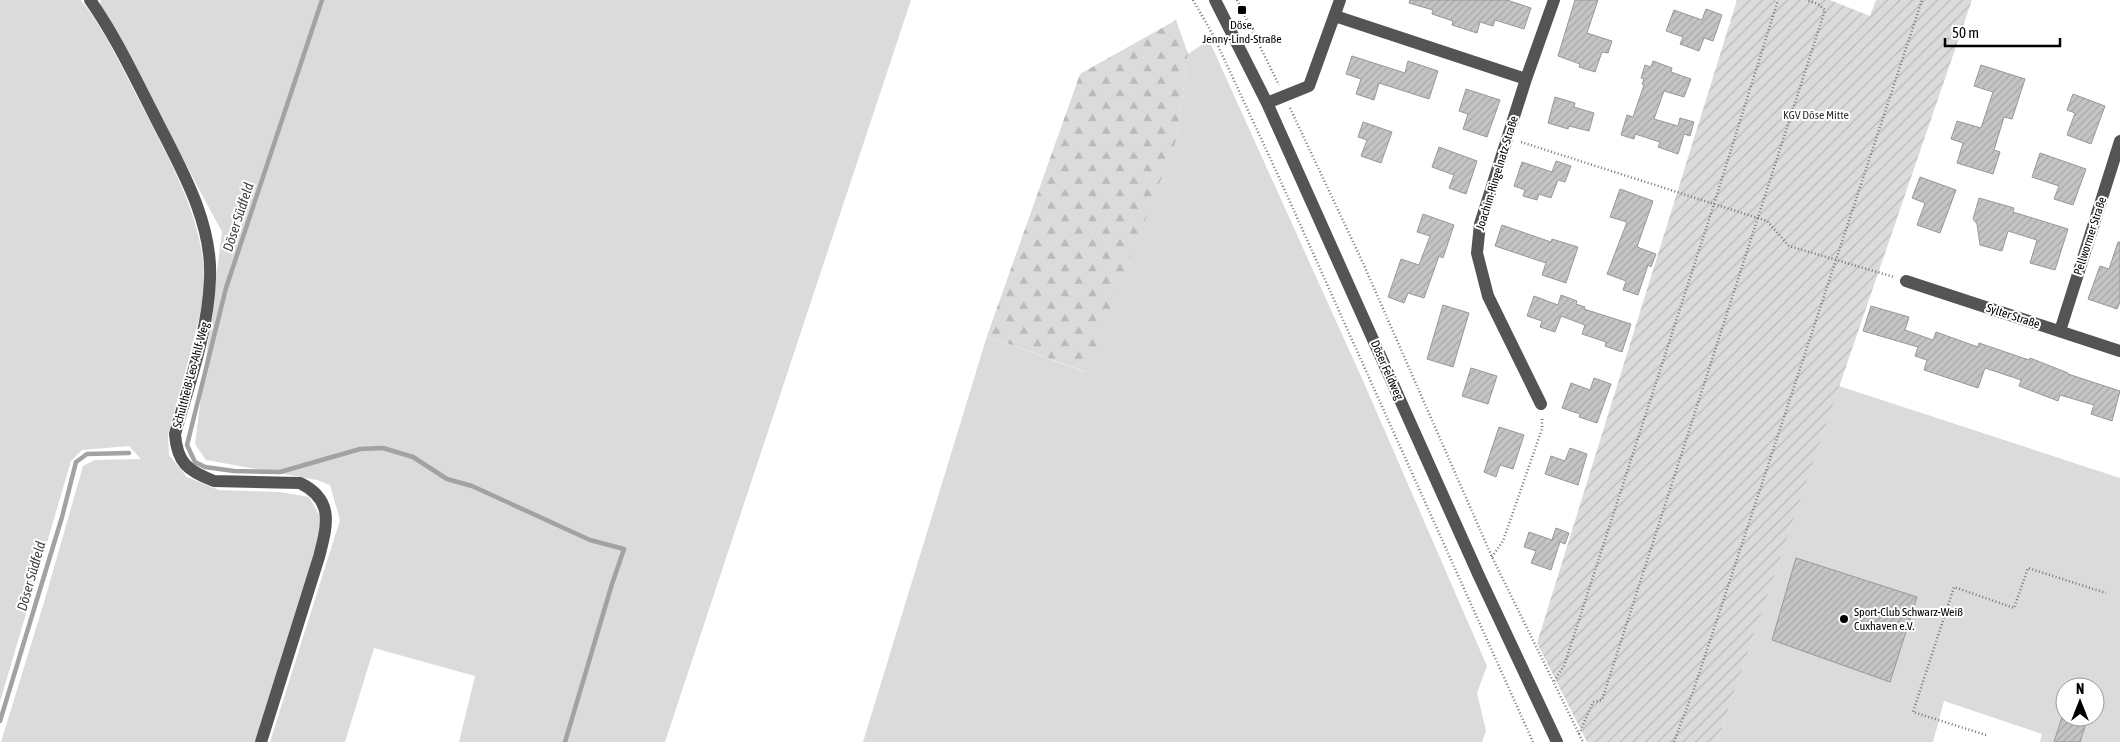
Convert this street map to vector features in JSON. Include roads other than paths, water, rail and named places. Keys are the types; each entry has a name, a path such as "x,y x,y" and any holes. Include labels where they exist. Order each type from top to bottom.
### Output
{"street":[{"name":"Schultheiß-Leo-Ahlf-Weg","path":"90,0 117,42 172,152 197,206 206,235 210,278 206,318 199,351 175,434 176,448 182,463 202,476 214,481 300,483 310,488 320,498 326,511 326,531 319,557 261,742"},
{"name":"Döser Feldweg","path":"1215,0 1267,103 1483,585 1557,742"},
{"path":"1267,103 1309,86 1340,0"},
{"name":"Joachim-Ringelnatz-Straße","path":"1541,404 1488,296 1481,275 1478,253 1480,224 1526,79 1554,0"},
{"path":"1335,16 1526,79"},
{"name":"Pellwormer Straße","path":"2060,331 2120,142"},
{"name":"Sylter Straße","path":"1906,281 2120,351"}],"waterway":[{"path":"322,0 226,288 187,445 195,462 205,467 234,471 280,472 360,449 383,448 413,457 447,479 472,486 590,540 624,549 565,742"},
{"name":"Döser Südfeld","path":"0,721 62,517 76,462 87,454 129,453"}],"place":[{"name":"Döse, Jenny-Lind-Straße","path":"1242,10"},
{"name":"Sport-Club Schwarz-Weiß Cuxhaven e.V.","path":"1844,619"}],"park label":[{"name":"KGV Döse Mitte","path":"1816,115"}]}
